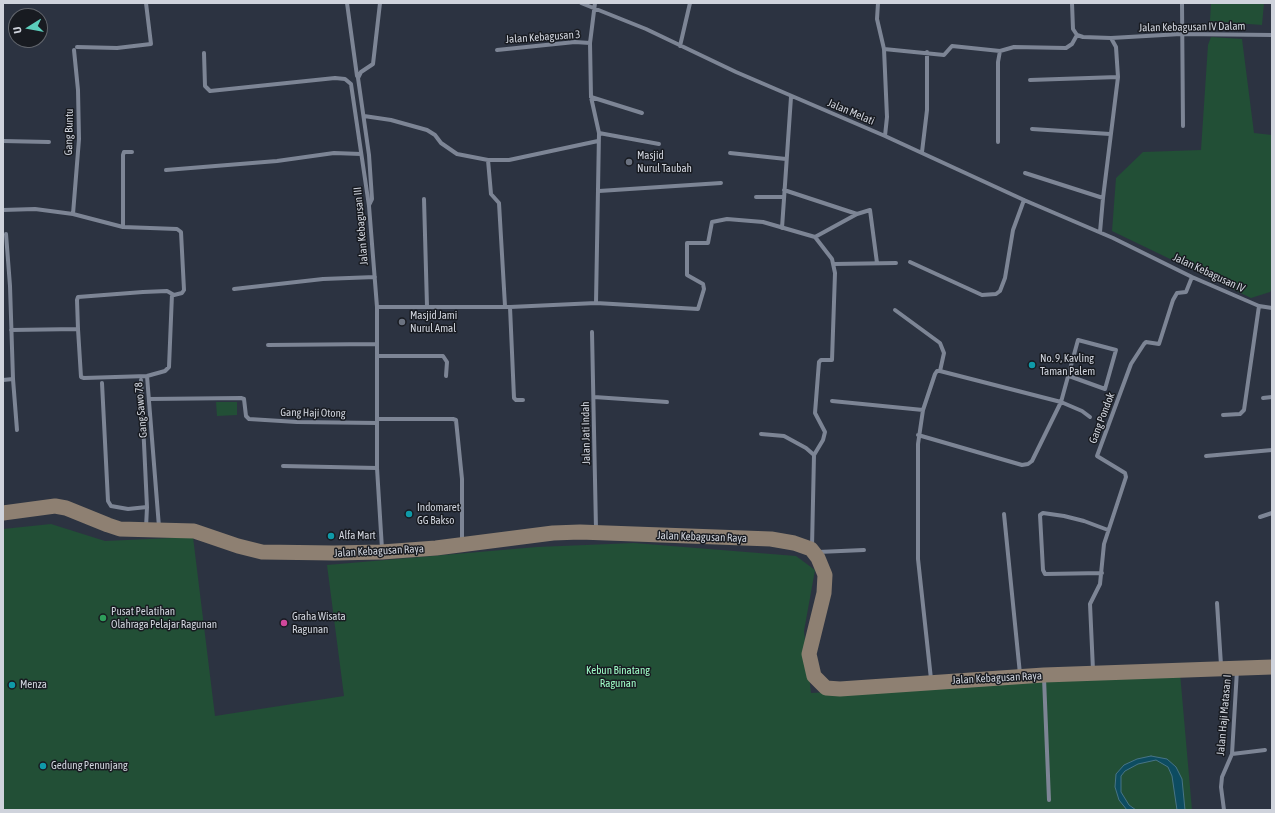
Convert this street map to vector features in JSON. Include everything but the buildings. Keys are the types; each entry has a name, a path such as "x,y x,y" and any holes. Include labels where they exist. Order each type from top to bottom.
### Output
{"main road":[{"name":"Jalan Kebagusan Raya","path":"3,513 55,506 66,508 120,529 194,531 238,546 262,552 334,554 382,552 462,545 553,533 597,533 771,540 802,545 812,550 823,570 825,582 809,654 814,676 819,683 826,688 840,689 1044,675 1272,667"}],"street":[{"name":"Gang Buntu","path":"73,214 79,139 76,49 117,48 151,44 146,3"},
{"path":"347,3 364,116 372,199 369,206"},
{"path":"358,78 361,72 373,64 380,3"},
{"name":"Jalan Melati","path":"581,3 594,10 646,29 791,97 922,152 1024,200 1139,250"},
{"path":"595,3 590,43 591,97 599,133 596,303"},
{"path":"680,46 690,3"},
{"path":"878,3 878,19 884,49 887,117 885,136"},
{"path":"1072,3 1074,29 1077,35 1083,37 1111,38 1116,47 1118,77 1110,134 1100,232"},
{"path":"1182,3 1181,34 1183,126"},
{"name":"Jalan Kebagusan IV Dalam","path":"1111,38 1181,34 1272,35"},
{"path":"884,49 927,52 944,55 949,47 954,46 1000,51 1014,47 1066,48 1072,44 1077,35"},
{"name":"Jalan Kebagusan 3","path":"497,50 575,42 590,43"},
{"path":"998,142 998,62 1000,51"},
{"name":"Jalan Kebagusan III","path":"204,52 205,86 210,91 335,78 349,81 351,84 369,206 377,307 377,468 382,552"},
{"path":"922,152 927,110 927,52"},
{"path":"1030,80 1118,77"},
{"path":"591,97 642,113"},
{"path":"782,228 791,97"},
{"path":"364,116 391,120 427,130 435,135 441,143 457,154 488,160 508,160 598,142"},
{"path":"1032,129 1110,134"},
{"path":"599,133 659,144"},
{"path":"3,141 48,142"},
{"path":"123,227 123,155 124,152 132,152"},
{"path":"166,170 277,161 334,153 361,154"},
{"path":"730,154 786,159"},
{"path":"488,160 491,194 499,203 505,306"},
{"path":"1025,173 1103,198"},
{"path":"599,191 721,183"},
{"path":"784,190 857,214"},
{"path":"756,197 784,197"},
{"path":"424,199 427,306"},
{"path":"910,262 982,295 996,294 1000,291 1005,278 1013,230 1024,200"},
{"path":"3,210 35,209 73,214 123,227 177,230 181,232 184,290 178,295 167,291 78,297 78,328 11,330"},
{"path":"815,237 857,214 870,210 877,263"},
{"path":"377,307 510,307 596,303 698,309 704,289 703,284 687,275 687,243 708,243 710,224 712,222 725,219 763,222 815,237 834,264 834,305 832,360 819,362 815,413 825,432 823,440 814,455 812,550 864,550"},
{"path":"6,234 17,430"},
{"name":"Jalan Kebagusan IV","path":"1139,250 1192,277 1259,306 1272,308"},
{"path":"834,264 896,263"},
{"path":"234,288 323,279 375,277"},
{"name":"Gang Pondok","path":"1093,673 1089,612 1090,604 1100,584 1102,573 1102,556 1108,530 1126,474 1097,455 1131,364 1146,342 1159,344 1173,300 1177,293 1186,292 1192,277"},
{"path":"147,376 166,371 170,367 172,294"},
{"path":"1223,415 1240,414 1244,410 1259,306"},
{"path":"510,307 514,398 516,400 523,400"},
{"path":"894,310 940,343 944,354 940,371"},
{"name":"Gang Sawo 78","path":"78,328 81,377 147,376 149,399 152,529"},
{"name":"Jalan Jati Indah","path":"592,332 597,533"},
{"path":"918,435 1022,465 1028,464 1032,461 1061,402 1078,340 1116,350 1105,388 1069,376"},
{"path":"268,345 377,344"},
{"path":"377,356 443,356 447,362 446,376"},
{"path":"932,682 918,559 918,435 923,410 935,374 937,371 940,371 1061,402 1082,411 1090,417"},
{"path":"3,380 13,379"},
{"path":"141,380 147,507 152,529"},
{"path":"102,383 108,501 111,506 128,509 147,507"},
{"path":"594,396 667,402"},
{"path":"1263,398 1272,397"},
{"name":"Gang Haji Otong","path":"149,399 242,398 245,401 246,416 249,419 297,422 456,420 462,479 462,545"},
{"path":"832,401 923,410"},
{"path":"761,434 784,436 806,448 814,455"},
{"path":"1206,456 1272,450"},
{"path":"284,466 377,468"},
{"path":"1102,573 1045,574 1043,570 1039,518 1043,513 1064,516 1084,521 1108,530"},
{"path":"1260,517 1272,513"},
{"path":"1004,514 1020,677"},
{"path":"1217,603 1221,668"},
{"name":"Jalan Haji Matasan I","path":"1224,810 1222,777 1232,754 1237,668"},
{"path":"1044,675 1049,800"},
{"path":"1232,754 1265,750"}],"green space":[{"path":"1211,3 1264,3 1262,25 1210,21"},
{"path":"1211,37 1242,39 1254,133 1272,135 1272,288 1270,292 1251,298 1112,231 1116,178 1143,152 1201,150 1208,45"},
{"path":"216,402 237,402 237,415 217,416"},
{"name":"Kebun Binatang Ragunan","path":"51,524 105,541 193,537 215,716 344,696 327,565 537,547 634,543 796,556 815,570 804,631 811,693 1180,673 1192,810 3,810 3,529"}],"water":[{"path":"1151,756 1167,759 1176,767 1182,779 1185,810 1177,810 1172,776 1168,767 1156,760 1138,764 1125,771 1121,776 1121,792 1129,805 1136,810 1127,810 1119,800 1115,787 1116,774 1124,765 1137,759"}],"place":[{"name":"Masjid Nurul Taubah","path":"629,162"},
{"name":"Masjid Jami Nurul Amal","path":"402,322"},
{"name":"No. 9, Kavling Taman Palem","path":"1032,365"},
{"name":"Indomaret GG Bakso","path":"409,514"},
{"name":"Alfa Mart","path":"331,536"},
{"name":"Pusat Pelatihan Olahraga Pelajar Ragunan","path":"103,618"},
{"name":"Graha Wisata Ragunan","path":"284,623"},
{"name":"Menza","path":"12,685"},
{"name":"Gedung Penunjang","path":"43,766"}]}
